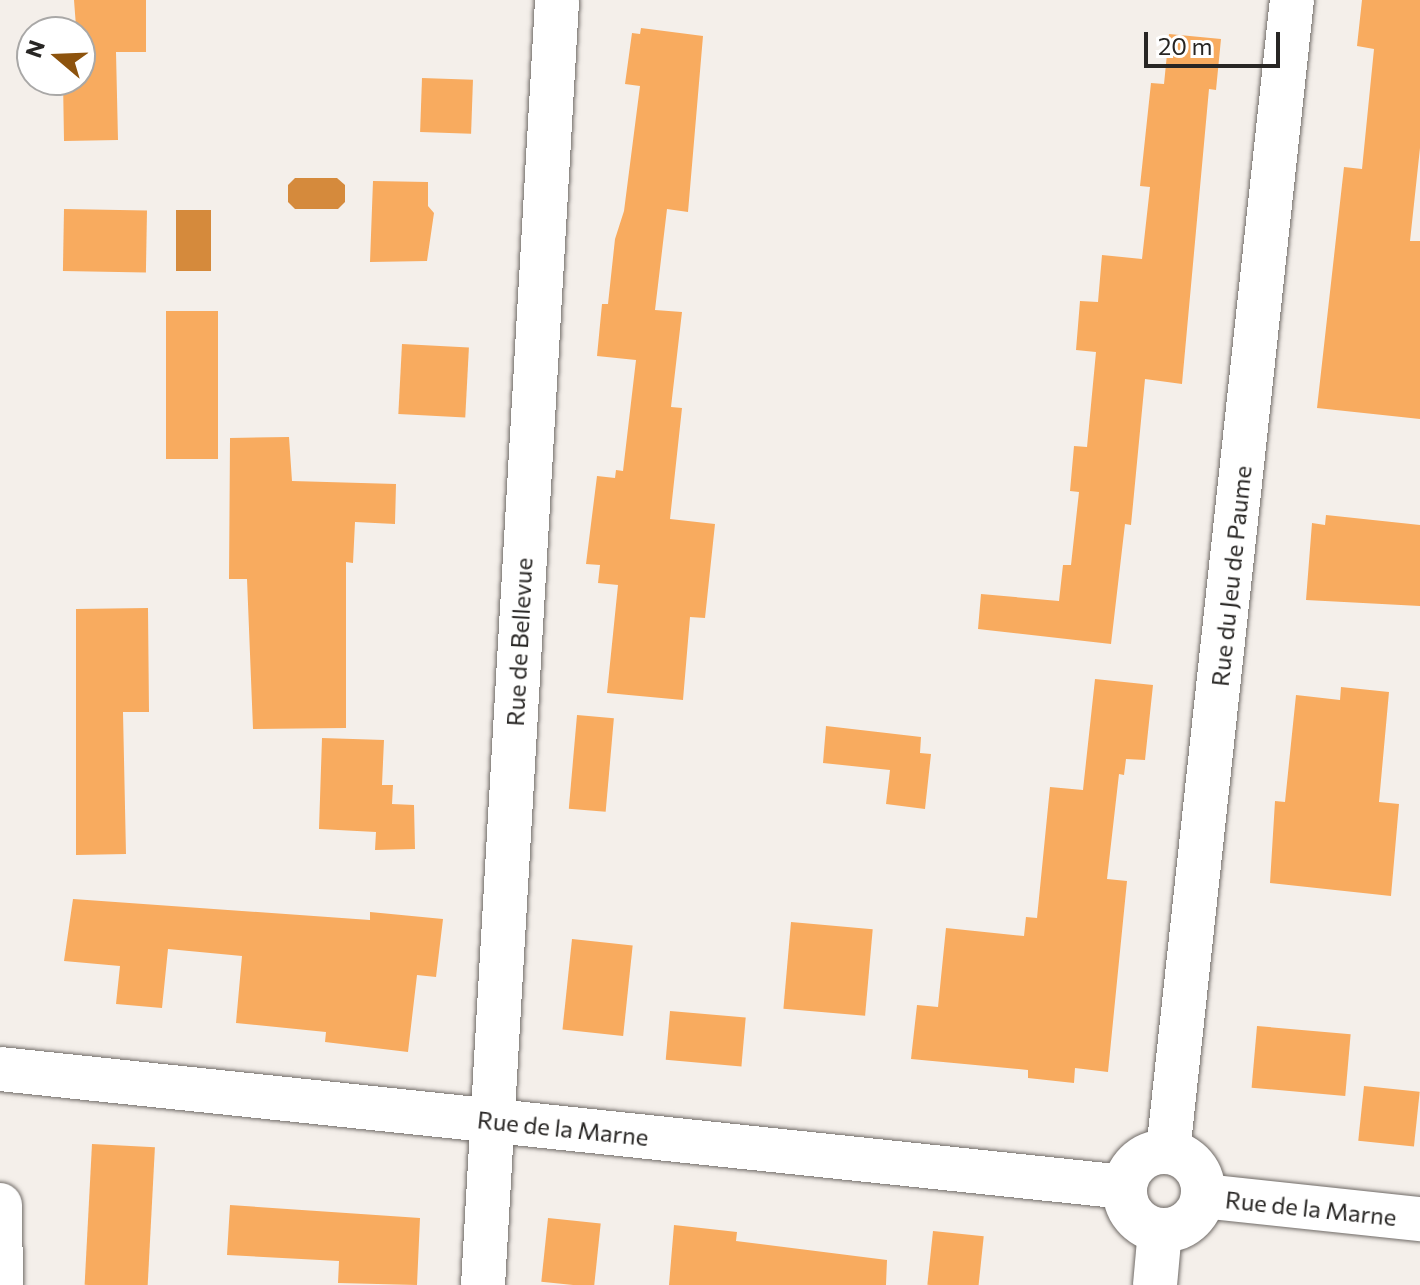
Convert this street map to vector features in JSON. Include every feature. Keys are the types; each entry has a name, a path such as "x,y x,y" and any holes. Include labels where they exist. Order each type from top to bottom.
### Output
{"street":[{"name":"Rue de Bellevue","path":"483,1285 557,0"},
{"name":"Rue du Jeu de Paume","path":"1168,1152 1292,0"},
{"name":"Rue de la Marne","path":"0,1069 1125,1187"},
{"path":"1168,1152 1191,1162 1199,1172 1203,1196 1193,1218 1160,1230 1130,1211 1125,1187 1144,1157 1168,1152"},
{"name":"Rue de la Marne","path":"1203,1196 1420,1219"},
{"path":"0,1205 1,1285"},
{"path":"1155,1285 1160,1230"}],"shaded area":[{"path":"295,178 337,178 345,185 345,202 338,209 295,209 288,202 288,185"},
{"path":"176,210 211,210 211,271 176,271"}],"building":[{"path":"74,0 146,0 146,52 116,52 118,140 64,141 63,96 96,96 96,16 75,16"},
{"path":"1362,0 1420,0 1420,148 1410,241 1420,241 1420,419 1317,408 1344,167 1362,169 1374,49 1357,46"},
{"path":"641,28 703,36 688,212 667,209 655,310 682,312 671,407 682,408 670,519 715,524 705,618 690,617 683,700 607,693 618,585 598,583 600,565 586,564 597,476 615,478 616,470 623,471 636,360 597,356 602,304 608,304 615,239 624,211 640,86 625,84 632,33 640,34"},
{"path":"1169,34 1221,39 1216,90 1209,89 1182,384 1145,379 1131,525 1125,524 1111,644 978,629 981,594 1059,601 1063,565 1071,565 1079,492 1070,491 1074,446 1087,447 1096,352 1076,350 1080,301 1098,302 1102,255 1142,259 1150,187 1140,186 1151,83 1164,84"},
{"path":"422,78 473,80 471,134 420,132"},
{"path":"373,181 428,182 428,206 434,213 427,261 370,262"},
{"path":"64,209 147,210 146,272 63,271"},
{"path":"166,311 218,311 218,459 166,459"},
{"path":"402,344 469,348 465,417 398,414"},
{"path":"289,437 292,481 396,484 395,524 355,522 353,563 346,562 346,728 253,729 247,579 229,579 230,438"},
{"path":"1326,515 1420,525 1420,606 1306,600 1312,523 1325,525"},
{"path":"148,608 149,712 123,712 126,854 76,855 76,609"},
{"path":"1095,679 1153,685 1145,760 1126,759 1124,775 1119,774 1107,879 1127,881 1108,1072 1075,1068 1074,1083 1028,1078 1028,1070 911,1059 917,1005 938,1007 946,928 1024,936 1026,917 1037,918 1050,787 1083,790"},
{"path":"1341,687 1389,692 1379,802 1399,804 1391,896 1270,883 1275,801 1285,802 1296,695 1340,700"},
{"path":"577,715 614,718 606,812 569,809"},
{"path":"826,726 921,737 920,753 931,754 925,809 886,804 890,770 823,763"},
{"path":"322,738 384,740 382,785 393,785 392,804 414,805 415,849 375,850 376,832 319,829"},
{"path":"73,899 370,920 370,912 443,919 436,977 417,975 408,1052 325,1042 326,1032 236,1023 242,956 168,949 162,1008 116,1004 120,966 64,961"},
{"path":"791,922 873,929 865,1016 783,1009"},
{"path":"572,939 633,945 623,1036 562,1030"},
{"path":"670,1011 746,1018 741,1066 666,1060"},
{"path":"1257,1026 1351,1034 1345,1096 1252,1088"},
{"path":"1364,1086 1420,1092 1414,1147 1358,1141"},
{"path":"92,1144 155,1147 148,1285 85,1285"},
{"path":"230,1205 420,1218 417,1285 338,1283 339,1261 227,1255"},
{"path":"548,1218 601,1224 594,1285 541,1282"},
{"path":"674,1225 737,1232 736,1241 887,1260 886,1285 669,1285"},
{"path":"933,1231 984,1236 979,1285 927,1285"}]}
